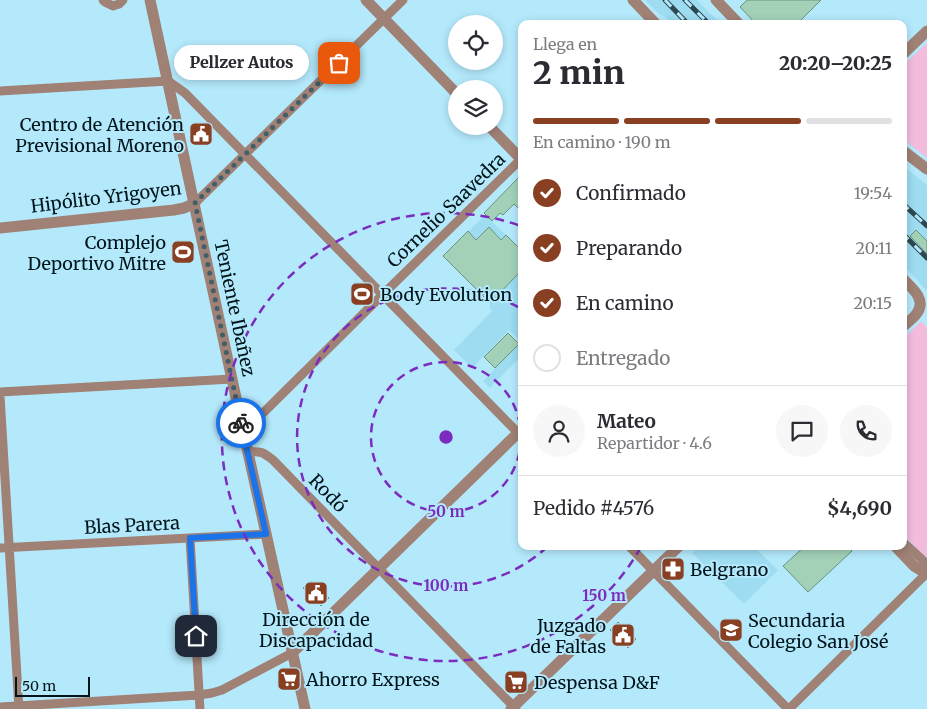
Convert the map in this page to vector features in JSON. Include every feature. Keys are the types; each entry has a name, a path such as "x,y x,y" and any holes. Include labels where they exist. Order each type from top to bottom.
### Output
{"street":[{"path":"103,0 114,6 123,0"},
{"name":"Teniente Ibañez","path":"150,0 305,709"},
{"path":"366,0 448,85"},
{"name":"Hipólito Yrigoyen","path":"0,228 174,210 195,203 403,0"},
{"path":"633,0 652,20"},
{"path":"716,0 735,20"},
{"path":"907,50 927,31"},
{"path":"0,91 168,81 185,93 518,431"},
{"path":"498,135 518,156"},
{"path":"907,154 927,169"},
{"name":"Cornelio Saavedra","path":"242,427 251,424 260,416 518,162"},
{"path":"907,283 917,292 920,304 919,311 907,322"},
{"path":"0,392 232,379"},
{"path":"0,396 4,548 19,707"},
{"path":"0,707 199,695 212,694 222,690 292,653 518,435"},
{"name":"Rodó","path":"248,452 260,451 273,460 514,708"},
{"name":"Blas Parera","path":"4,548 266,534"},
{"path":"190,538 200,709"},
{"path":"907,546 927,564"},
{"path":"633,550 789,709 927,574 914,566 899,550"},
{"path":"514,708 674,550"}],"shaded area":[{"path":"645,0 697,0 717,20 669,20 659,14"},
{"path":"927,43 927,158 907,142 907,61"},
{"path":"907,169 927,185 927,291 907,269"},
{"path":"485,215 518,247 518,339 509,330 472,368 454,350 492,311 490,303 443,256"},
{"path":"921,321 927,327 927,557 907,538 907,335"},
{"path":"518,345 518,359 490,388 483,381"},
{"path":"695,550 757,550 778,570 744,604 692,553"}],"building":[{"path":"747,0 821,0 801,20 752,20 740,7"},
{"path":"518,178 518,208 514,204 503,215 500,213 492,221 484,213"},
{"path":"489,227 501,240 506,235 518,247 518,274 490,303 443,256 468,231 476,240"},
{"path":"916,230 927,241 927,254 910,236"},
{"path":"508,333 518,343 495,368 484,357"},
{"path":"801,550 852,551 808,592 783,566"},
{"name":"Dirección de Discapacidad","path":"312,581 329,598 321,606 303,588"},
{"name":"Juzgado de Faltas","path":"618,622 636,639 628,648 610,630"}],"railway":[{"path":"665,0 684,20"},
{"path":"685,0 705,20"},
{"path":"907,208 927,226"},
{"path":"907,238 927,258"}],"way so far":[{"path":"241,423 195,203 339,63"}],"place":[{"name":"Pellzer Autos","path":"339,63"},
{"name":"Centro de Atención Previsional Moreno","path":"201,134"},
{"name":"Complejo Deportivo Mitre","path":"183,252"},
{"name":"Body Evolution","path":"362,294"},
{"name":"Belgrano","path":"673,569"},
{"name":"Dirección de Discapacidad","path":"316,593"},
{"name":"Secundaria Colegio San José","path":"731,630"},
{"name":"Juzgado de Faltas","path":"623,635"},
{"name":"Ahorro Express","path":"289,679"},
{"name":"Despensa D&F","path":"516,682"}],"route":[{"path":"196,636 190,538 266,534 241,423"}]}
